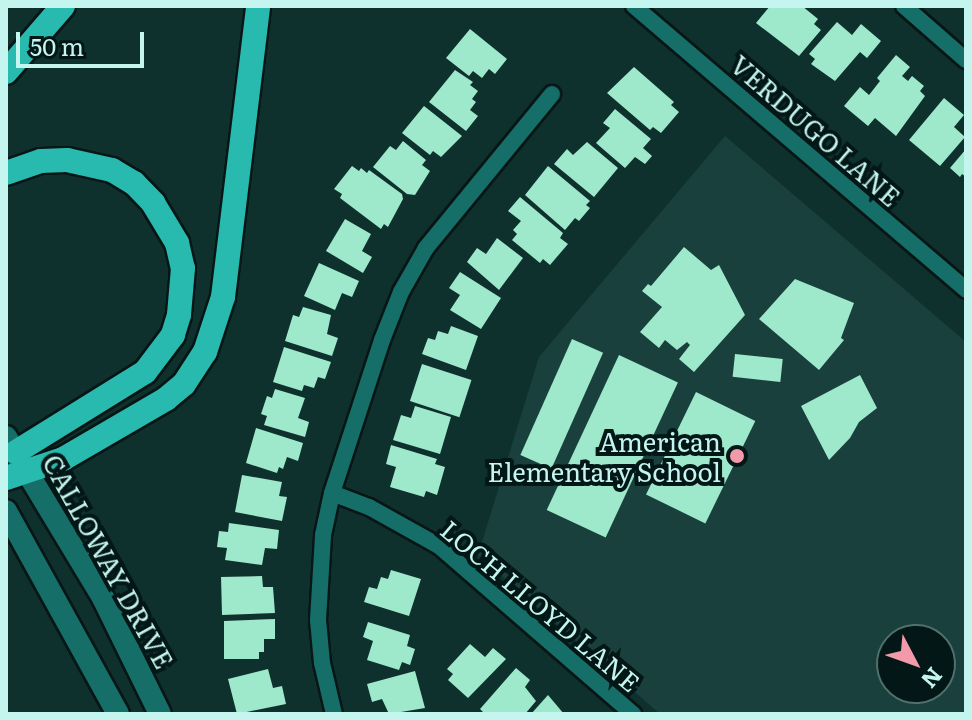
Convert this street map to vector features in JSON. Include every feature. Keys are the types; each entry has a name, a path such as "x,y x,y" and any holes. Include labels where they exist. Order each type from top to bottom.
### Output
{"highway":[{"path":"6,72 63,6"},
{"path":"14,460 63,459 166,399 184,384 205,352 223,297 258,6"},
{"path":"6,173 41,161 67,160 112,170 134,183 153,203 177,243 183,268 183,290 173,335 145,372 14,460"}],"main road":[{"name":"CALLOWAY DRIVE","path":"14,460 103,598 160,714"},
{"path":"6,511 118,714"}],"street":[{"name":"VERDUGO LANE","path":"634,6 966,290"},
{"path":"904,6 966,60"},
{"path":"334,714 322,663 318,620 323,535 332,493 382,340 413,270 456,207 552,94"},
{"name":"LOCH LLOYD LANE","path":"332,493 369,507 439,546 633,714"}],"shaded area":[{"name":"American Elementary School","path":"725,136 966,342 966,714 660,714 478,555 539,357"}],"building":[{"path":"770,6 802,6 818,19 814,24 821,30 799,56 756,23"},
{"path":"837,22 852,35 861,24 881,41 867,58 860,52 835,81 811,64 815,59 809,54"},
{"path":"470,29 507,59 495,74 489,69 482,78 473,71 469,76 446,58"},
{"path":"896,55 910,67 902,76 908,81 912,76 924,86 920,91 925,96 896,136 875,118 868,126 844,106 860,87 869,95 880,81 877,78"},
{"path":"634,67 674,102 671,105 679,112 661,133 653,127 650,130 607,93"},
{"path":"455,70 473,82 470,85 478,91 472,99 476,102 470,110 478,116 466,131 429,102"},
{"path":"944,98 964,115 954,127 965,137 940,166 909,140"},
{"path":"424,106 462,136 441,157 433,151 430,155 402,133"},
{"path":"615,109 651,139 643,148 652,156 645,164 635,157 625,168 596,143 610,128 603,123"},
{"path":"403,141 426,160 422,165 430,171 415,195 407,194 373,167 390,146 396,150"},
{"path":"587,142 618,168 594,197 554,164 567,149 573,155"},
{"path":"966,149 966,177 962,174 960,177 950,168"},
{"path":"352,166 367,173 369,170 402,194 403,199 388,227 384,224 381,229 340,198 342,194 334,189"},
{"path":"548,166 590,201 586,205 590,208 579,221 575,218 565,230 525,195"},
{"path":"520,197 563,233 560,238 568,244 550,265 543,259 540,263 512,240 517,234 513,230 521,221 508,211"},
{"path":"345,219 371,234 362,251 372,257 363,273 326,251"},
{"path":"497,238 523,258 499,290 467,262 477,248 486,254"},
{"path":"684,247 711,270 719,265 745,315 694,372 679,359 690,345 687,342 677,350 665,340 659,348 640,332 662,307 642,291 648,284 651,286"},
{"path":"319,263 359,281 352,297 342,293 335,310 304,296"},
{"path":"460,272 501,298 481,329 450,310 460,295 449,288"},
{"path":"795,279 854,303 841,338 844,340 819,370 759,319"},
{"path":"303,307 331,315 327,334 338,338 332,356 285,341 293,315 299,317"},
{"path":"451,326 478,336 466,370 422,354 428,338 435,340 438,331 448,334"},
{"path":"572,339 603,353 551,469 520,455"},
{"path":"284,347 331,362 325,379 318,377 314,388 304,385 302,391 273,382"},
{"path":"735,354 783,359 780,382 733,377"},
{"path":"619,355 678,382 606,537 547,510"},
{"path":"422,364 471,380 459,417 410,401"},
{"path":"860,375 877,408 859,422 850,438 829,460 801,406"},
{"path":"275,389 305,398 298,418 309,422 305,437 264,425 267,416 261,414 267,396 272,398"},
{"path":"696,392 755,421 705,523 646,494"},
{"path":"415,406 451,417 440,454 393,440 401,415 411,418"},
{"path":"256,428 303,443 298,461 287,457 283,469 279,467 277,473 246,463"},
{"path":"391,445 437,459 435,464 445,467 437,495 426,491 424,497 390,487 396,467 386,464"},
{"path":"242,475 282,482 279,496 287,497 282,521 235,512"},
{"path":"229,523 279,530 277,549 265,548 262,565 225,560 227,548 217,547 219,531 228,532"},
{"path":"391,570 421,579 409,616 364,602 369,587 377,589 381,577 388,579"},
{"path":"262,576 263,587 273,587 275,613 222,615 221,577"},
{"path":"275,619 275,639 264,639 264,652 259,652 259,659 224,659 224,621"},
{"path":"368,622 410,635 407,646 415,649 410,665 402,662 399,670 367,660 373,641 363,637"},
{"path":"470,644 485,657 493,648 506,659 468,698 448,680 453,674 447,669"},
{"path":"516,668 530,680 525,687 536,701 525,714 485,714 480,709"},
{"path":"268,669 273,688 282,686 286,704 237,714 228,679"},
{"path":"415,671 425,708 389,714 382,699 372,702 367,684"},
{"path":"548,695 564,714 531,714"}],"place":[{"name":"American Elementary School","path":"737,456"}]}
